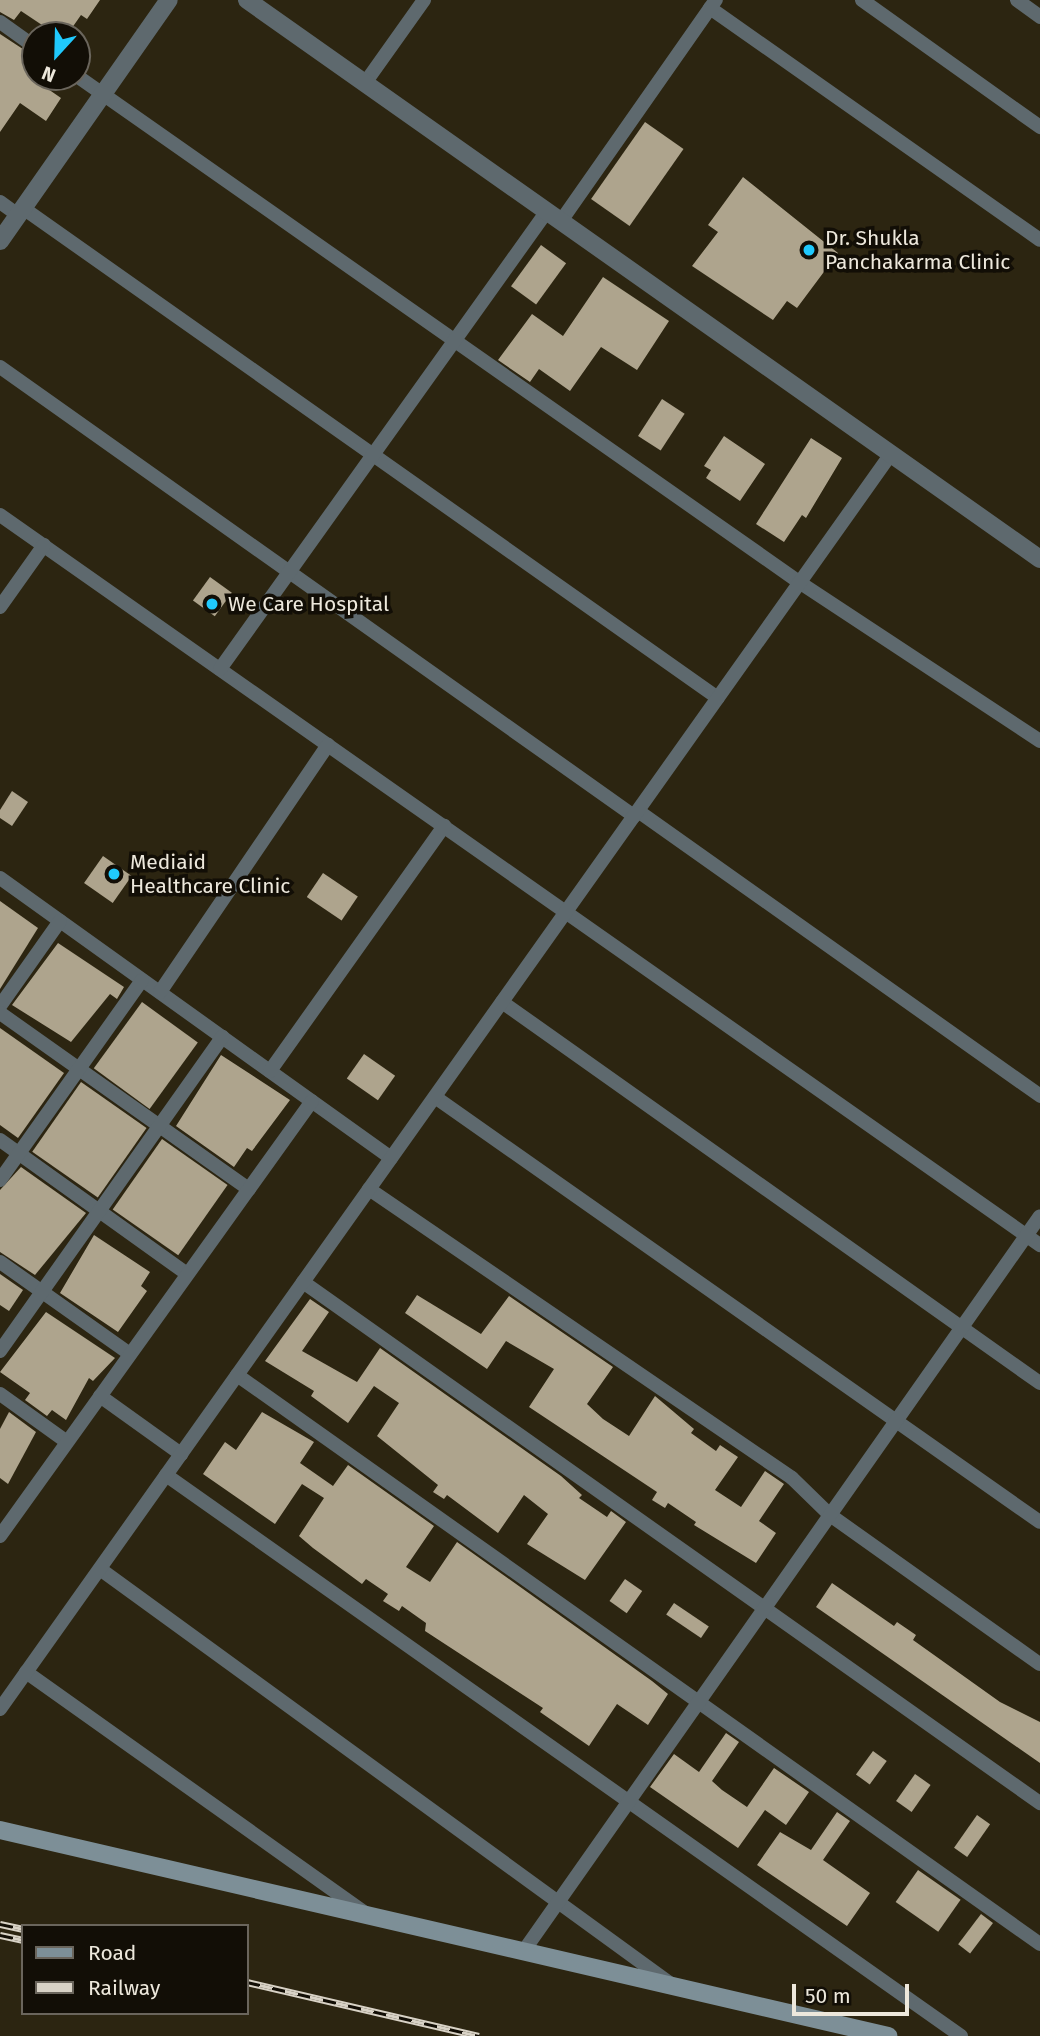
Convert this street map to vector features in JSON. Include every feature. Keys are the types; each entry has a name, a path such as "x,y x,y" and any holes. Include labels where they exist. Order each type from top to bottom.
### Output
{"main road":[{"path":"0,1830 888,2036"}],"street":[{"path":"0,241 169,0"},
{"path":"247,0 1040,559"},
{"path":"365,83 424,0"},
{"path":"862,0 1040,127"},
{"path":"1017,0 1040,16"},
{"path":"220,669 454,341 554,216 713,4 1040,240"},
{"path":"0,22 21,37"},
{"path":"91,86 799,582 1040,741"},
{"path":"0,202 21,211 718,698"},
{"path":"0,367 1040,1096"},
{"path":"0,1709 891,454"},
{"path":"0,515 1040,1245"},
{"path":"0,607 44,545"},
{"path":"160,992 328,745"},
{"path":"270,1071 444,826"},
{"path":"0,878 391,1158"},
{"path":"0,1006 60,921"},
{"path":"0,1180 142,980"},
{"path":"502,1002 1040,1383"},
{"path":"0,1013 249,1189"},
{"path":"0,1351 222,1037"},
{"path":"435,1097 1040,1522"},
{"path":"3,1526 67,1442 312,1101"},
{"path":"0,1140 187,1274"},
{"path":"369,1189 792,1478 830,1516 1040,1664"},
{"path":"523,1952 1040,1216"},
{"path":"0,1262 130,1354"},
{"path":"303,1282 1040,1802"},
{"path":"237,1375 1040,1944"},
{"path":"0,1394 67,1442"},
{"path":"100,1396 181,1454"},
{"path":"166,1475 961,2036"},
{"path":"100,1569 675,1987"},
{"path":"26,1672 369,1916"}],"building":[{"path":"0,0 100,0 87,19 81,15 77,21 36,21 21,11 14,20 0,12"},
{"path":"0,34 21,48 21,91 51,91 61,98 46,121 20,103 0,132"},
{"path":"645,122 684,149 630,226 591,199"},
{"path":"743,177 838,253 797,308 787,301 773,320 692,266 718,232 708,225"},
{"path":"541,245 566,263 536,304 511,286"},
{"path":"603,277 669,321 637,370 601,347 570,391 539,369 530,382 498,360 532,314 563,336"},
{"path":"662,399 685,414 661,451 638,436"},
{"path":"724,436 765,464 740,501 706,478 711,470 704,466"},
{"path":"811,438 842,458 806,518 802,515 784,542 756,524"},
{"path":"210,577 232,593 215,616 193,600"},
{"path":"12,791 28,802 12,826 0,818 0,810"},
{"path":"103,856 132,876 113,903 84,883"},
{"path":"323,873 358,896 342,921 307,897"},
{"path":"0,901 38,928 0,989"},
{"path":"58,943 124,987 117,999 110,994 71,1042 12,1005"},
{"path":"142,1002 198,1043 150,1109 94,1068"},
{"path":"0,1028 64,1073 18,1138 0,1125"},
{"path":"364,1054 395,1076 378,1100 347,1079"},
{"path":"221,1055 290,1100 252,1151 247,1148 234,1167 176,1126"},
{"path":"81,1082 147,1128 98,1198 32,1152"},
{"path":"162,1139 228,1185 178,1255 113,1209"},
{"path":"21,1167 86,1213 35,1275 0,1252 0,1190"},
{"path":"94,1235 150,1272 141,1286 147,1291 118,1332 60,1293"},
{"path":"0,1274 23,1290 9,1311 0,1305"},
{"path":"417,1295 481,1334 509,1296 613,1367 587,1404 603,1419 629,1436 655,1396 694,1429 691,1433 716,1451 720,1445 738,1457 715,1490 741,1507 765,1471 784,1484 759,1521 776,1533 756,1563 694,1525 696,1522 668,1503 665,1508 652,1500 657,1492 529,1407 554,1369 506,1341 487,1369 405,1313"},
{"path":"310,1299 329,1312 302,1351 357,1382 380,1348 561,1476 582,1495 579,1498 607,1517 611,1511 626,1522 585,1580 527,1544 548,1514 524,1495 498,1533 447,1495 444,1499 433,1492 438,1485 377,1436 399,1403 374,1386 348,1423 311,1396 314,1391 265,1361"},
{"path":"46,1312 115,1358 93,1381 89,1378 66,1420 52,1410 47,1416 25,1400 30,1393 0,1372"},
{"path":"9,1412 36,1432 8,1484 0,1478 0,1429"},
{"path":"262,1412 314,1442 300,1463 333,1486 348,1465 434,1526 406,1567 430,1582 457,1542 652,1681 668,1694 648,1725 617,1704 589,1746 540,1712 543,1708 425,1631 426,1623 402,1606 399,1611 383,1601 388,1594 366,1579 362,1584 299,1536 324,1498 302,1484 275,1524 203,1474 225,1442 236,1450"},
{"path":"625,1579 642,1591 627,1613 610,1601"},
{"path":"832,1583 894,1626 897,1622 916,1635 913,1640 1000,1702 1040,1722 1040,1763 816,1607"},
{"path":"674,1603 709,1626 701,1638 666,1615"},
{"path":"726,1733 739,1742 712,1781 722,1790 747,1807 774,1768 809,1792 786,1825 765,1810 738,1848 650,1787 674,1754 699,1772"},
{"path":"873,1751 887,1761 870,1784 856,1774"},
{"path":"915,1774 931,1785 912,1812 896,1801"},
{"path":"837,1812 850,1821 823,1860 870,1893 847,1926 757,1865 780,1832 811,1850"},
{"path":"977,1815 990,1824 967,1857 954,1848"},
{"path":"918,1870 961,1900 938,1932 896,1902"},
{"path":"981,1914 993,1923 970,1953 958,1944"}],"railway":[{"path":"0,1924 21,1929"},
{"path":"0,1935 21,1940"},
{"path":"248,1982 479,2036"}],"place":[{"name":"Dr. Shukla Panchakarma Clinic","path":"809,250"},
{"name":"We Care Hospital","path":"212,604"},
{"name":"Mediaid Healthcare Clinic","path":"114,874"}]}
